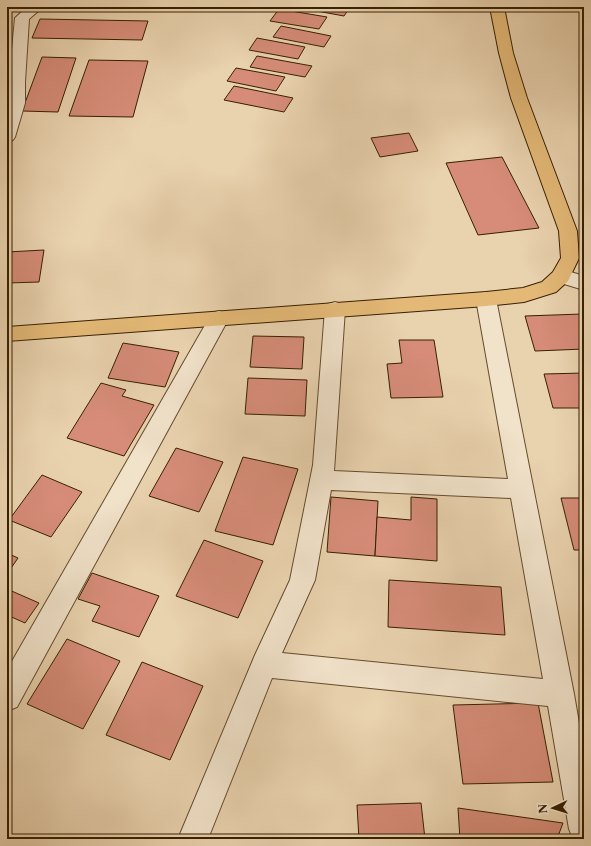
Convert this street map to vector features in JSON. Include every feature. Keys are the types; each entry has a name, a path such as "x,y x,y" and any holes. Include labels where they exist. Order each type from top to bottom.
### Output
{"main road":[{"path":"7,334 486,299 524,295 549,287 561,276 570,258 568,231 520,98 506,53 497,7"}],"street":[{"path":"7,137 17,103 17,82 22,18 36,7"},
{"path":"561,276 584,282"},
{"path":"486,299 584,829"},
{"path":"193,839 264,664 302,580 324,465 335,309"},
{"path":"7,697 219,318"},
{"path":"322,480 522,489"},
{"path":"264,664 560,694"}],"building":[{"path":"295,7 350,7 344,16"},
{"path":"279,9 327,17 319,29 270,21"},
{"path":"40,19 148,21 142,40 32,38"},
{"path":"281,26 331,36 324,47 273,37"},
{"path":"257,38 305,47 298,59 249,50"},
{"path":"257,56 312,66 305,77 250,67"},
{"path":"42,57 76,58 58,112 22,111"},
{"path":"89,60 148,61 133,117 69,116"},
{"path":"236,68 285,77 276,91 227,81"},
{"path":"234,86 293,98 284,112 224,100"},
{"path":"409,133 418,151 380,157 371,138"},
{"path":"502,157 539,228 478,235 446,163"},
{"path":"44,250 39,282 7,283 7,252"},
{"path":"582,314 584,318 584,349 535,351 525,316"},
{"path":"253,336 304,337 302,369 250,367"},
{"path":"399,340 434,340 443,397 391,398 387,364 402,363"},
{"path":"123,343 179,352 165,387 108,378"},
{"path":"584,373 584,408 553,408 544,374"},
{"path":"248,378 307,380 305,416 245,414"},
{"path":"101,383 126,390 122,396 154,405 124,456 67,438"},
{"path":"176,448 223,462 199,512 149,496"},
{"path":"580,449 584,449 584,467"},
{"path":"243,457 298,469 273,545 215,531"},
{"path":"42,475 82,492 51,537 9,520"},
{"path":"331,497 378,501 375,556 327,552"},
{"path":"411,497 437,499 437,561 375,556 377,517 411,520"},
{"path":"561,498 584,498 584,550 574,550"},
{"path":"204,540 263,561 238,618 176,596"},
{"path":"7,553 18,558 7,574"},
{"path":"92,573 159,596 139,637 92,621 100,606 78,599"},
{"path":"389,580 501,587 505,635 388,627"},
{"path":"7,589 39,603 25,623 7,615"},
{"path":"67,639 120,661 83,729 27,704"},
{"path":"142,662 203,686 170,760 106,735"},
{"path":"538,703 553,782 463,784 453,705"},
{"path":"421,803 425,839 359,839 357,805"},
{"path":"458,808 563,823 557,839 460,839"}]}
